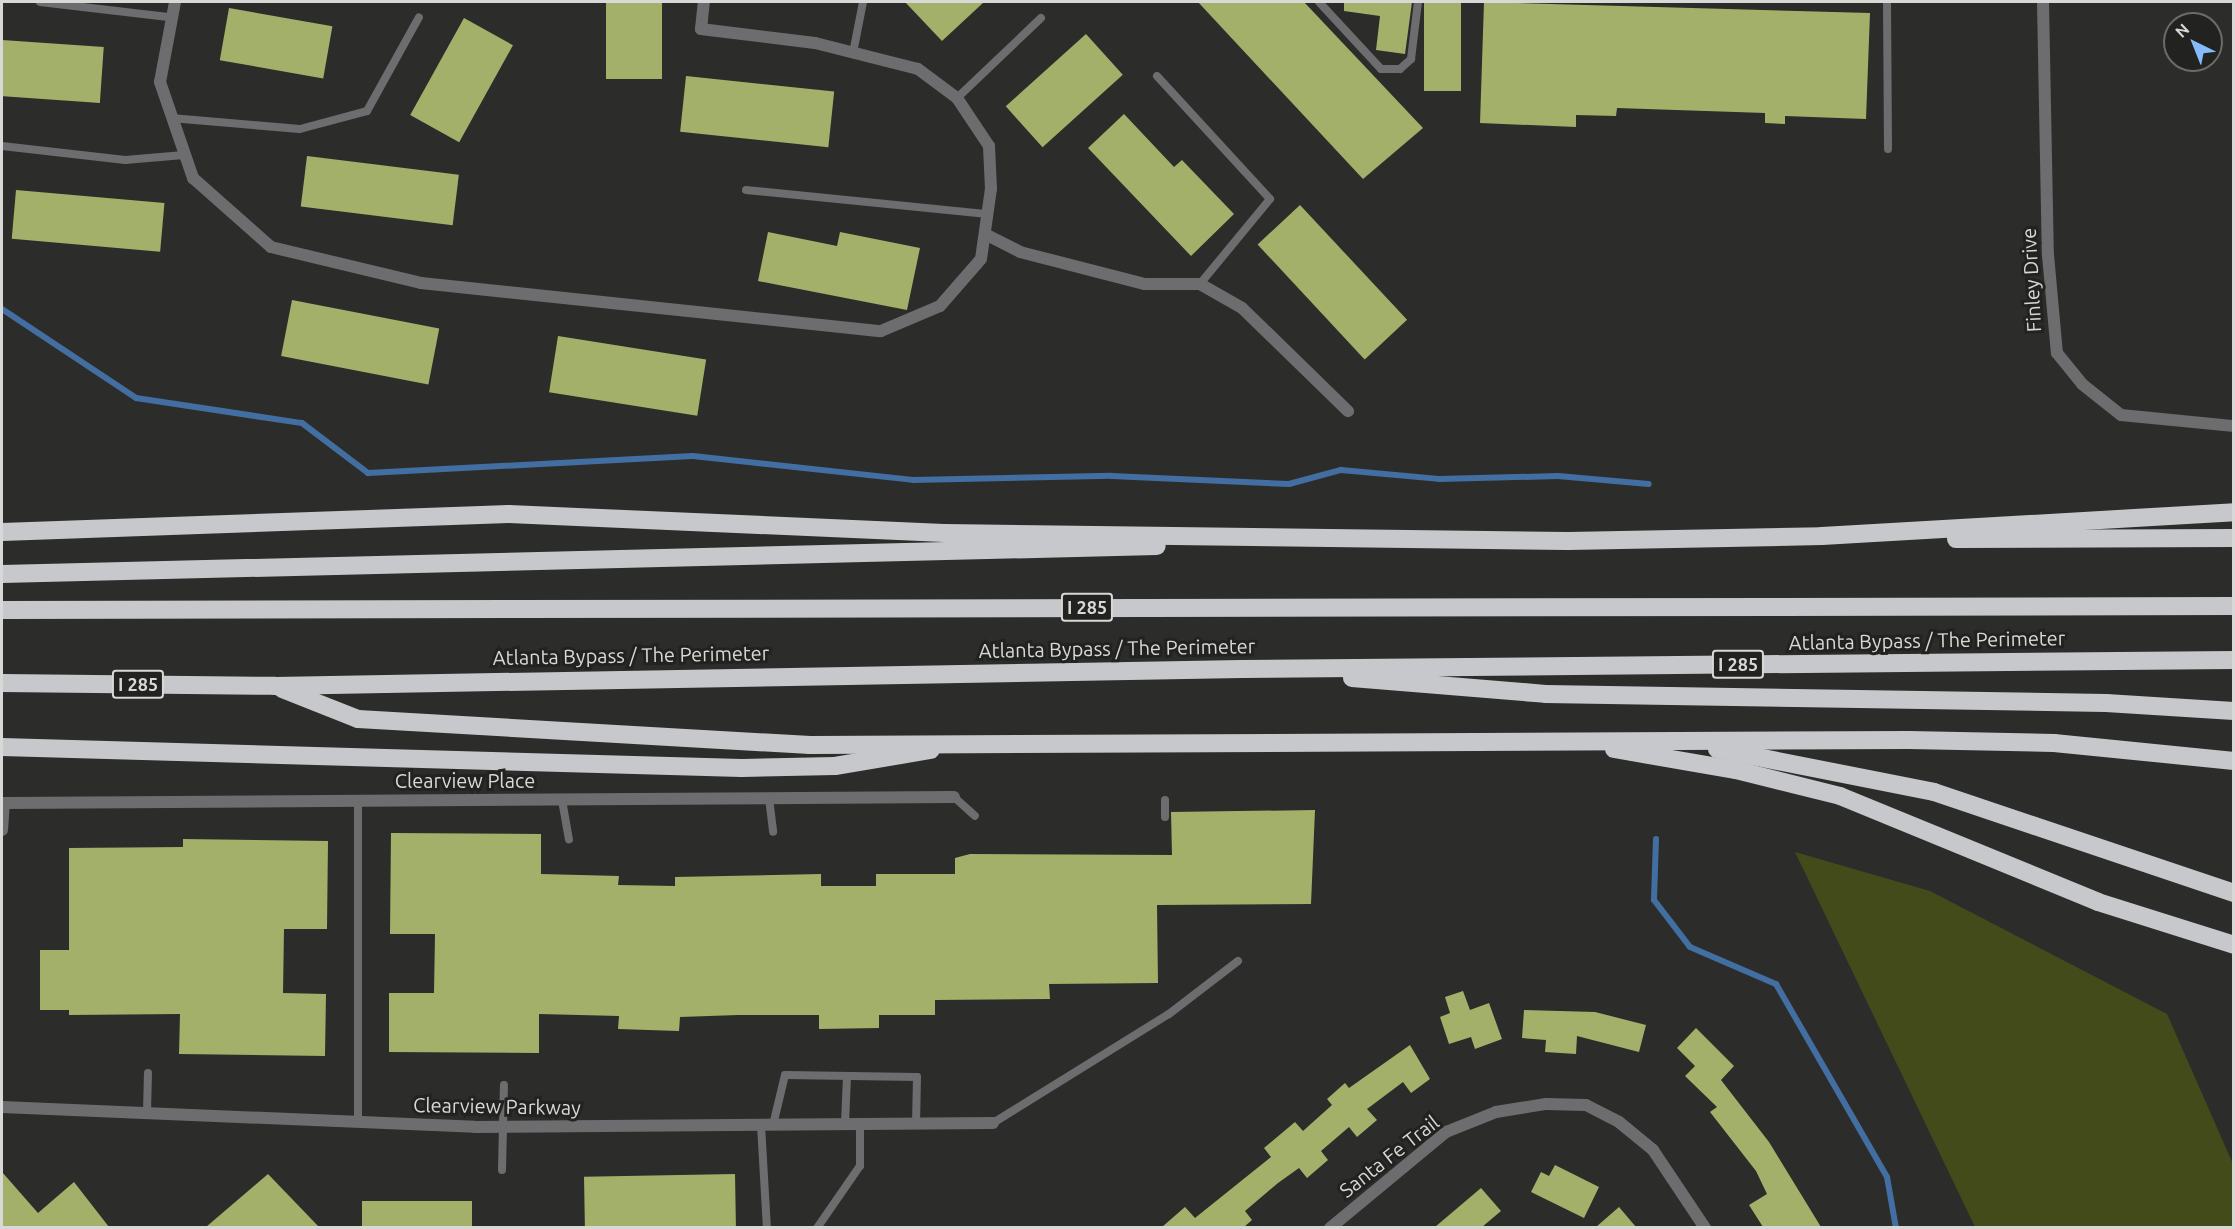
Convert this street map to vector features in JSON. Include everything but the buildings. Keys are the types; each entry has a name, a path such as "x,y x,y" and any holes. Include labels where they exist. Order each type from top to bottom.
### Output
{"highway":[{"path":"2,532 508,514 944,533 1568,541 1822,536 2234,512"},
{"path":"1822,536 2109,542 2234,538"},
{"path":"2,574 1100,549 1317,537"},
{"name":"Atlanta Bypass / The Perimeter","path":"2,610 2234,603"},
{"name":"Atlanta Bypass / The Perimeter","path":"2,683 275,686 1242,669 2234,660"},
{"path":"1242,669 1545,694 2094,703 2234,711"},
{"path":"275,686 358,719 810,745 967,740 1641,740 2054,743 2234,761"},
{"path":"2,747 742,768 835,766 967,740"},
{"path":"1641,740 1867,775 2234,893"},
{"path":"1531,741 1674,758 1840,796 2098,902 2234,945"}],"street":[{"path":"175,2 168,17 160,82 193,178 210,199 271,247 421,283 881,331 940,306 963,286 981,259 988,214 989,146 957,98 918,69 853,53 700,29 704,2"},
{"name":"Finley Drive","path":"2043,2 2048,255 2057,353 2082,384 2121,415 2234,426"},
{"path":"985,234 1020,252 1145,284 1200,284 1242,308 1348,411"},
{"name":"Clearview Place","path":"2,830 4,803 954,797"},
{"name":"Santa Fe Trail","path":"1330,1227 1446,1132 1496,1113 1546,1104 1586,1105 1619,1122 1653,1150 1706,1227"},
{"name":"Clearview Parkway","path":"2,1107 503,1127 993,1122"}],"lane":[{"path":"40,2 168,17"},
{"path":"853,53 863,2"},
{"path":"1319,2 1381,69 1400,69 1411,59 1418,2"},
{"path":"1887,2 1888,149"},
{"path":"171,118 300,129 367,111 419,18"},
{"path":"957,98 1041,18"},
{"path":"1157,76 1270,199 1200,284"},
{"path":"2,146 125,160 184,155"},
{"path":"746,190 988,214"},
{"path":"954,797 975,816"},
{"path":"769,798 773,832"},
{"path":"358,800 358,1122"},
{"path":"562,800 569,839"},
{"path":"1165,800 1165,817"},
{"path":"993,1122 1169,1014 1238,961"},
{"path":"147,1113 148,1072"},
{"path":"768,1227 767,1125 785,1075 917,1077 916,1123"},
{"path":"845,1124 848,1076"},
{"path":"502,1170 504,1085"},
{"path":"817,1227 860,1166 860,1124"}],"green space":[{"path":"1795,852 1930,891 2167,1014 2233,1164 2233,1227 1975,1227"}],"waterway":[{"path":"2,309 136,398 302,423 368,473 693,456 913,480 1112,476 1289,484 1341,470 1439,479 1558,476 1649,484"},
{"path":"1656,839 1654,900 1690,947 1776,984 1887,1177 1896,1228"}]}
